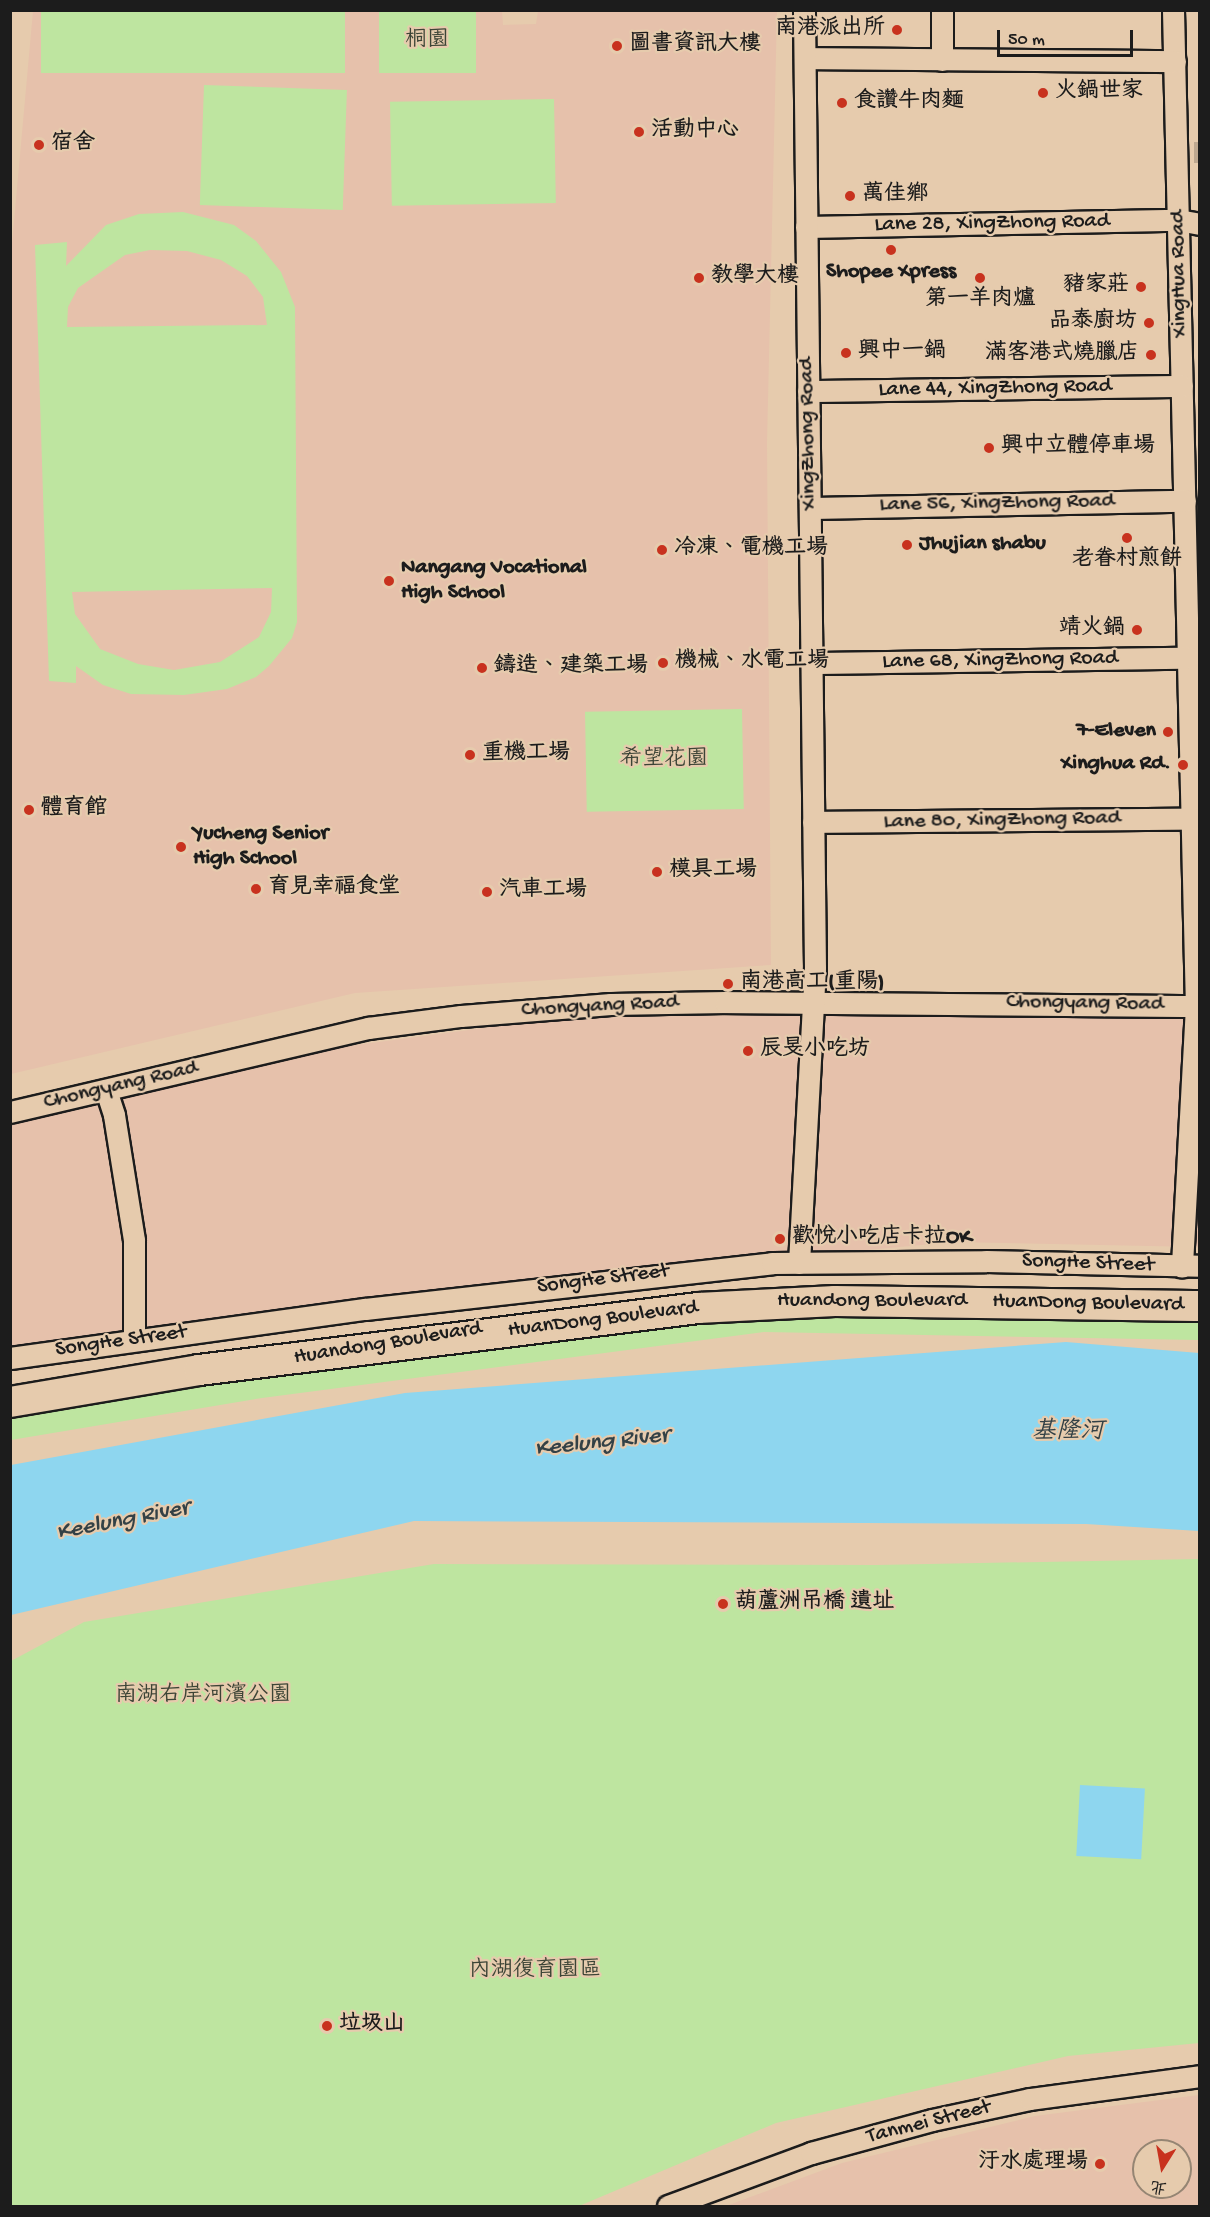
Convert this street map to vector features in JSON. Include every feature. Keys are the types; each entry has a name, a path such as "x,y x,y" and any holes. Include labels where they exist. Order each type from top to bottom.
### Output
{"highway":[{"name":"Huandong Boulevard","path":"10,1400 138,1377 348,1353 505,1327 717,1305 950,1301 1200,1306"}],"street":[{"name":"XingZhong Road","path":"799,1263 814,1001 804,10"},
{"path":"942,10 942,60"},
{"name":"XingHua Road","path":"1173,10 1182,386 1191,442 1185,501 1192,648 1192,819 1198,1006 1191,1267"},
{"path":"805,58 1175,61"},
{"name":"Lane 28, XingZhong Road","path":"806,227 1179,220 1200,224"},
{"name":"Lane 44, XingZhong Road","path":"808,391 1182,386"},
{"name":"Lane 56, XingZhong Road","path":"810,508 1185,501"},
{"name":"Lane 68, XingZhong Road","path":"811,663 1192,648"},
{"name":"Lane 80, XingZhong Road","path":"813,822 1192,819"},
{"name":"Chongyang Road","path":"10,1112 380,1026 611,1004 814,1001 1198,1006"},
{"path":"106,1090 114,1115 134,1240 134,1340"},
{"name":"SongHe Street","path":"10,1358 650,1274 799,1263 986,1261 1191,1267"},
{"name":"Tanmei Street","path":"668,2206 812,2153 932,2120 1030,2099 1200,2076"}],"shaded area":[{"name":"Nangang Vocational High School","path":"502,10 503,25 536,24 538,11 777,11 767,443 771,965 355,993 11,1074 10,266 33,11"},
{"path":"1199,1008 1199,1247 954,1242 679,1267 361,1305 11,1370 10,1122 311,1051 558,1018"},
{"path":"1199,2095 1199,2206 726,2206 842,2163 1035,2116"}],"green space":[{"path":"41,11 345,11 345,73 41,73"},
{"name":"桐園","path":"379,11 476,11 476,73 379,73"},
{"path":"204,85 347,90 343,210 200,205"},
{"path":"554,99 556,203 392,206 390,102"},
{"path":"183,212 234,225 256,241 281,272 295,307 297,622 292,638 269,666 256,677 227,689 184,695 131,694 103,685 76,666 76,683 49,681 35,245 67,242 66,266 106,225 139,214","holes":["150,250 187,251 221,260 247,276 263,297 267,325 67,327 68,307 78,288 125,255","272,588 271,612 259,637 220,662 174,670 138,664 100,649 75,614 72,592"]},
{"name":"希望花園","path":"742,709 744,809 587,812 585,712"},
{"path":"1199,1308 1199,1340 764,1332 262,1398 11,1440 11,1409 706,1309"},
{"name":"內湖復育園區","path":"1199,1559 1199,2043 1068,2056 776,2123 579,2206 11,2206 11,1661 84,1622 434,1564 877,1565"}],"water":[{"name":"基隆河","path":"1066,1342 1199,1353 1199,1531 1086,1524 414,1521 11,1615 11,1465 405,1393"},
{"path":"1080,1785 1145,1788 1141,1859 1076,1856"}],"tunnel":[{"path":"1194,152 1200,152"}],"place":[{"name":"南港派出所","path":"897,30"},
{"name":"圖書資訊大樓","path":"617,46"},
{"name":"火鍋世家","path":"1043,93"},
{"name":"食讚牛肉麵","path":"842,103"},
{"name":"活動中心","path":"639,132"},
{"name":"宿舍","path":"39,145"},
{"name":"萬佳鄉","path":"850,196"},
{"name":"Shopee Xpress","path":"891,250"},
{"name":"教學大樓","path":"699,278"},
{"name":"第一羊肉爐","path":"980,278"},
{"name":"豬家莊","path":"1141,287"},
{"name":"品泰廚坊","path":"1149,323"},
{"name":"興中一鍋","path":"846,353"},
{"name":"滿客港式燒臘店","path":"1151,355"},
{"name":"興中立體停車場","path":"989,448"},
{"name":"老眷村煎餅","path":"1127,538"},
{"name":"Jhujian shabu","path":"907,545"},
{"name":"冷凍、電機工場","path":"662,550"},
{"name":"Nangang Vocational High School","path":"389,581"},
{"name":"靖火鍋","path":"1137,630"},
{"name":"機械、水電工場","path":"663,663"},
{"name":"鑄造、建築工場","path":"482,668"},
{"name":"7-Eleven","path":"1168,732"},
{"name":"重機工場","path":"470,755"},
{"name":"Xinghua Rd.","path":"1183,765"},
{"name":"體育館","path":"29,810"},
{"name":"Yucheng Senior High School","path":"181,847"},
{"name":"模具工場","path":"657,872"},
{"name":"育見幸福食堂","path":"256,889"},
{"name":"汽車工場","path":"487,892"},
{"name":"南港高工(重陽)","path":"728,984"},
{"name":"辰旻小吃坊","path":"748,1051"},
{"name":"歡悅小吃店卡拉OK","path":"780,1239"},
{"name":"葫蘆洲吊橋 遺址","path":"723,1604"},
{"name":"垃圾山","path":"327,2026"},
{"name":"汙水處理場","path":"1100,2164"}],"water label":[{"name":"Keelung River","path":"602,1443"},
{"name":"Keelung River","path":"123,1521"}],"park label":[{"name":"南湖右岸河濱公園","path":"203,1697"}]}
